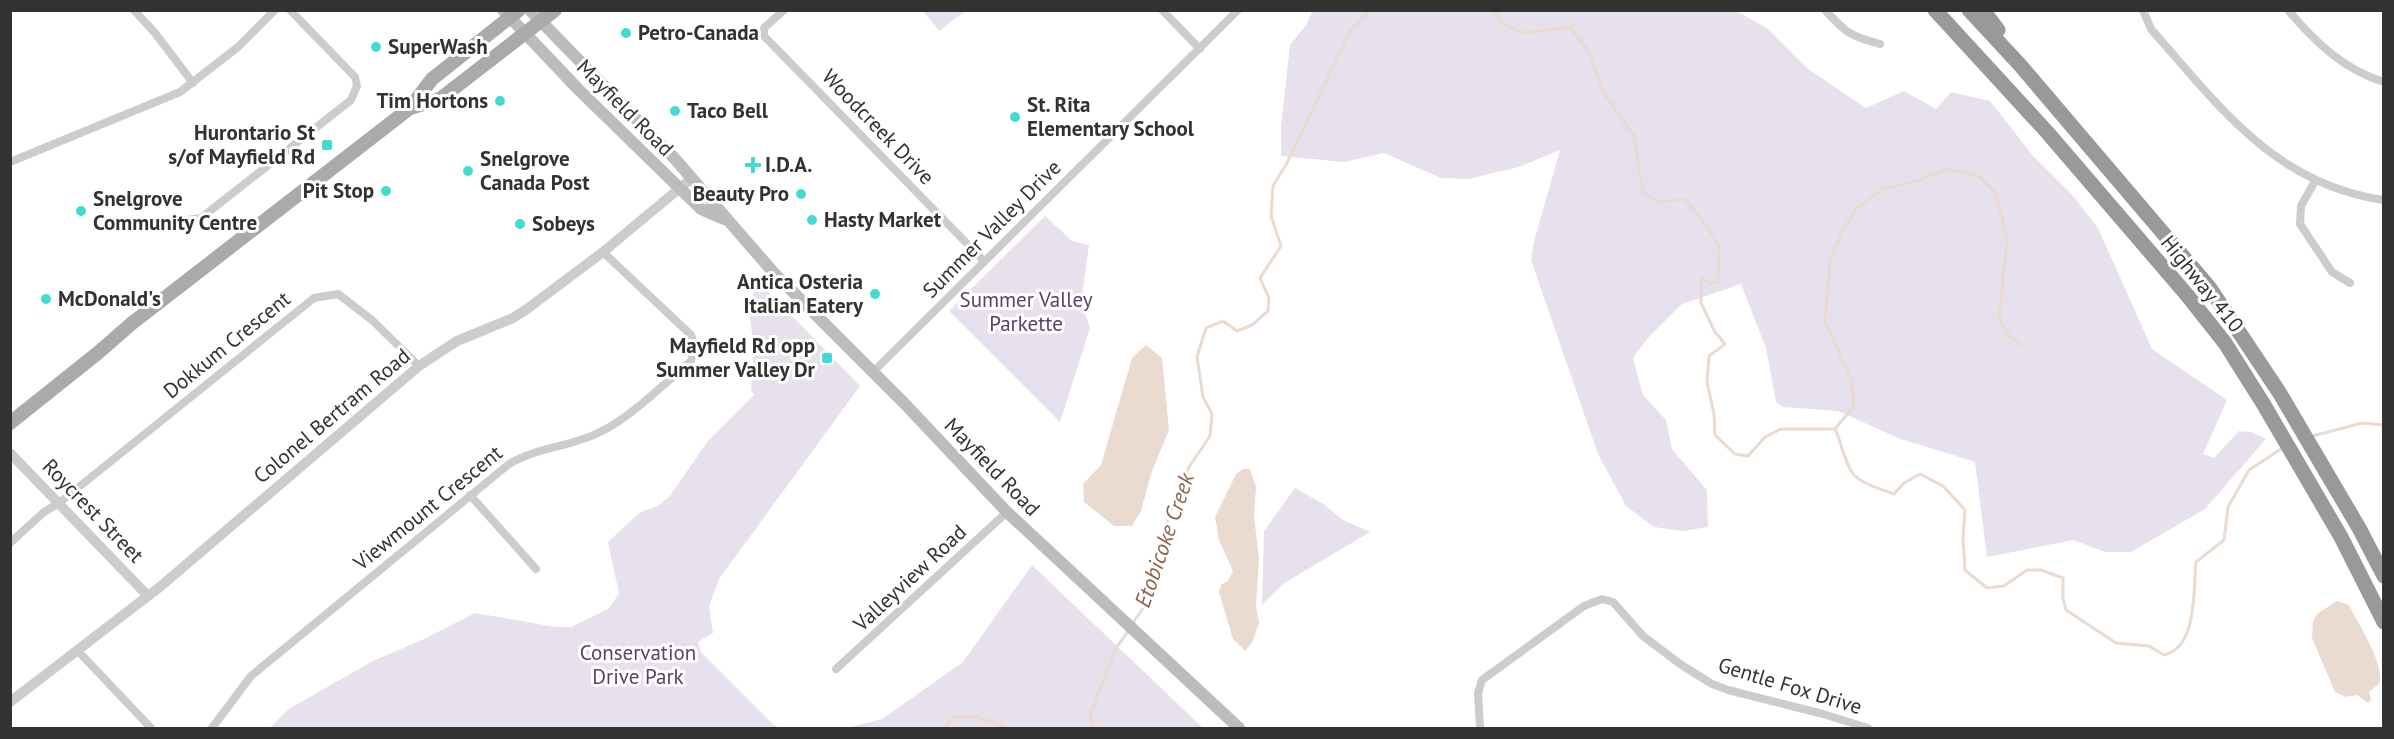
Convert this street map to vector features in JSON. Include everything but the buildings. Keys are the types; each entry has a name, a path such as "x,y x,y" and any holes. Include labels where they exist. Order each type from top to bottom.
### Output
{"highway":[{"name":"Highway 410","path":"1935,10 2048,132 2187,295 2225,344 2264,405 2341,537 2384,622"},
{"name":"Highway 410","path":"1969,10 2020,66 2209,287 2279,392 2359,528 2384,576"},
{"path":"1983,10 2004,38 2020,66"}],"main road":[{"name":"Mayfield Road","path":"530,10 676,160 773,272 1007,512 1239,729"},
{"path":"410,108 440,99 555,10"},
{"name":"Mayfield Road","path":"511,13 524,34 700,209 729,221"},
{"path":"10,423 131,324 410,108 432,79 511,13"}],"street":[{"path":"134,10 193,82"},
{"path":"10,162 168,98 238,47 275,10"},
{"path":"172,222 201,218 351,100 356,93 356,77 290,10"},
{"name":"Woodcreek Drive","path":"784,10 764,28 764,36 984,261"},
{"path":"1162,10 1200,49"},
{"name":"Summer Valley Drive","path":"873,372 1238,10"},
{"path":"1825,10 1847,33 1880,44"},
{"path":"2143,10 2151,28 2234,124 2253,141 2279,160 2315,181 2384,200"},
{"path":"2288,10 2303,28 2335,57 2357,70 2384,81"},
{"name":"Colonel Bertram Road","path":"10,702 148,596 419,366 457,341 513,318 545,297 692,178"},
{"path":"2315,181 2301,206 2300,224 2332,273 2350,282"},
{"name":"Viewmount Crescent","path":"212,729 251,676 471,495 522,456 583,439 615,424 691,361 695,346 691,335 603,252"},
{"name":"Dokkum Crescent","path":"59,503 314,298 338,294 372,320 419,366"},
{"name":"Roycrest Street","path":"10,453 148,596"},
{"path":"471,495 536,569"},
{"path":"10,543 44,512 59,503"},
{"name":"Valleyview Road","path":"836,669 1007,512"},
{"name":"Gentle Fox Drive","path":"1480,729 1479,683 1584,606 1602,599 1613,602 1643,636 1662,651 1712,684 1824,714 1868,729"},
{"path":"78,651 151,729"}],"green space":[{"path":"1313,10 1736,11 1767,28 1808,69 1866,108 1904,91 1936,109 1951,92 1990,101 2034,157 2074,197 2098,228 2152,349 2227,400 2203,454 2214,458 2239,431 2251,432 2266,439 2205,509 2131,552 2105,552 2073,540 1987,557 1975,462 1898,438 1838,411 1783,407 1776,402 1766,348 1741,284 1682,304 1647,339 1633,358 1643,395 1666,420 1672,449 1707,490 1708,527 1683,531 1654,527 1626,506 1598,454 1531,260 1534,241 1560,150 1519,167 1468,179 1441,178 1384,153 1344,162 1281,156 1281,127 1290,45 1306,25"},
{"path":"923,11 965,11 939,31"},
{"name":"Summer Valley Parkette","path":"1045,216 1072,241 1089,245 1081,303 1090,328 1060,422 949,311"},
{"name":"Conservation Drive Park","path":"757,280 860,386 719,579 709,606 713,633 698,642 701,652 775,726 784,728 270,728 287,710 373,661 424,639 475,613 556,627 571,627 608,609 619,594 608,542 640,512 658,506 669,497 708,441 754,395 751,390 754,351 749,309"},
{"path":"1295,488 1322,503 1343,520 1370,532 1283,584 1262,605 1264,531"},
{"path":"1032,565 1203,728 847,728 882,719 963,662"}],"shaded area":[{"path":"1146,345 1162,358 1169,430 1152,471 1141,511 1132,526 1114,526 1084,502 1083,484 1101,465 1132,358"},
{"path":"1243,469 1250,469 1256,487 1254,516 1259,558 1256,606 1259,623 1252,643 1245,651 1233,639 1219,592 1221,585 1228,581 1233,571 1219,540 1215,517 1236,474"},
{"path":"2337,601 2349,605 2378,664 2380,683 2369,692 2371,700 2368,703 2357,695 2346,697 2335,692 2312,638 2313,622 2317,614"}],"waterway":[{"name":"Etobicoke Creek","path":"1132,624 1144,607 1170,512 1189,467 1210,436 1212,414 1203,397 1197,357 1206,328 1223,321 1237,331 1252,325 1268,311 1269,298 1260,278 1281,246 1271,216 1273,186 1287,163 1350,31 1370,10"},
{"name":"Etobicoke Creek","path":"1493,10 1504,25 1526,33 1570,27 1589,52 1604,94 1635,137 1639,173 1645,195 1661,202 1685,199 1705,224 1719,247 1718,282 1711,283 1701,278 1701,303 1715,332 1725,344 1709,356 1707,382 1714,414 1715,435 1735,454 1748,456 1765,437 1781,429 1835,429 1845,459 1854,475 1863,481 1894,494 1904,483 1920,474 1943,486 1965,510 1963,537 1965,570 1987,588 2004,586 2027,570 2041,570 2063,578 2063,598 2066,610 2116,643 2149,646 2164,655 2175,650 2183,641 2192,616 2196,562 2224,540 2228,507 2249,470 2284,447"},
{"path":"1835,429 1854,406 1852,381 1825,322 1830,261 1840,236 1855,210 1882,189 1917,181 1947,169 1977,175 1996,193 2007,239 1999,318 2009,336 2022,345"},
{"name":"Etobicoke Creek","path":"2309,437 2362,423 2384,425"},
{"name":"Etobicoke Creek","path":"1092,728 1090,715 1116,648 1129,630"},
{"name":"Etobicoke Creek","path":"945,728 954,717 978,717 1002,726 1002,728"}],"place":[{"name":"Petro-Canada","path":"626,33"},
{"name":"SuperWash","path":"376,47"},
{"name":"Tim Hortons","path":"500,101"},
{"name":"Taco Bell","path":"675,111"},
{"name":"St. Rita Elementary School","path":"1015,117"},
{"name":"Hurontario St s/of Mayfield Rd","path":"327,145"},
{"name":"I.D.A.","path":"753,165"},
{"name":"Snelgrove Canada Post","path":"468,171"},
{"name":"Pit Stop","path":"386,191"},
{"name":"Beauty Pro","path":"801,194"},
{"name":"Snelgrove Community Centre","path":"81,211"},
{"name":"Hasty Market","path":"812,220"},
{"name":"Sobeys","path":"520,224"},
{"name":"Antica Osteria Italian Eatery","path":"875,294"},
{"name":"McDonald's","path":"46,299"},
{"name":"Mayfield Rd opp Summer Valley Dr","path":"827,358"}]}
